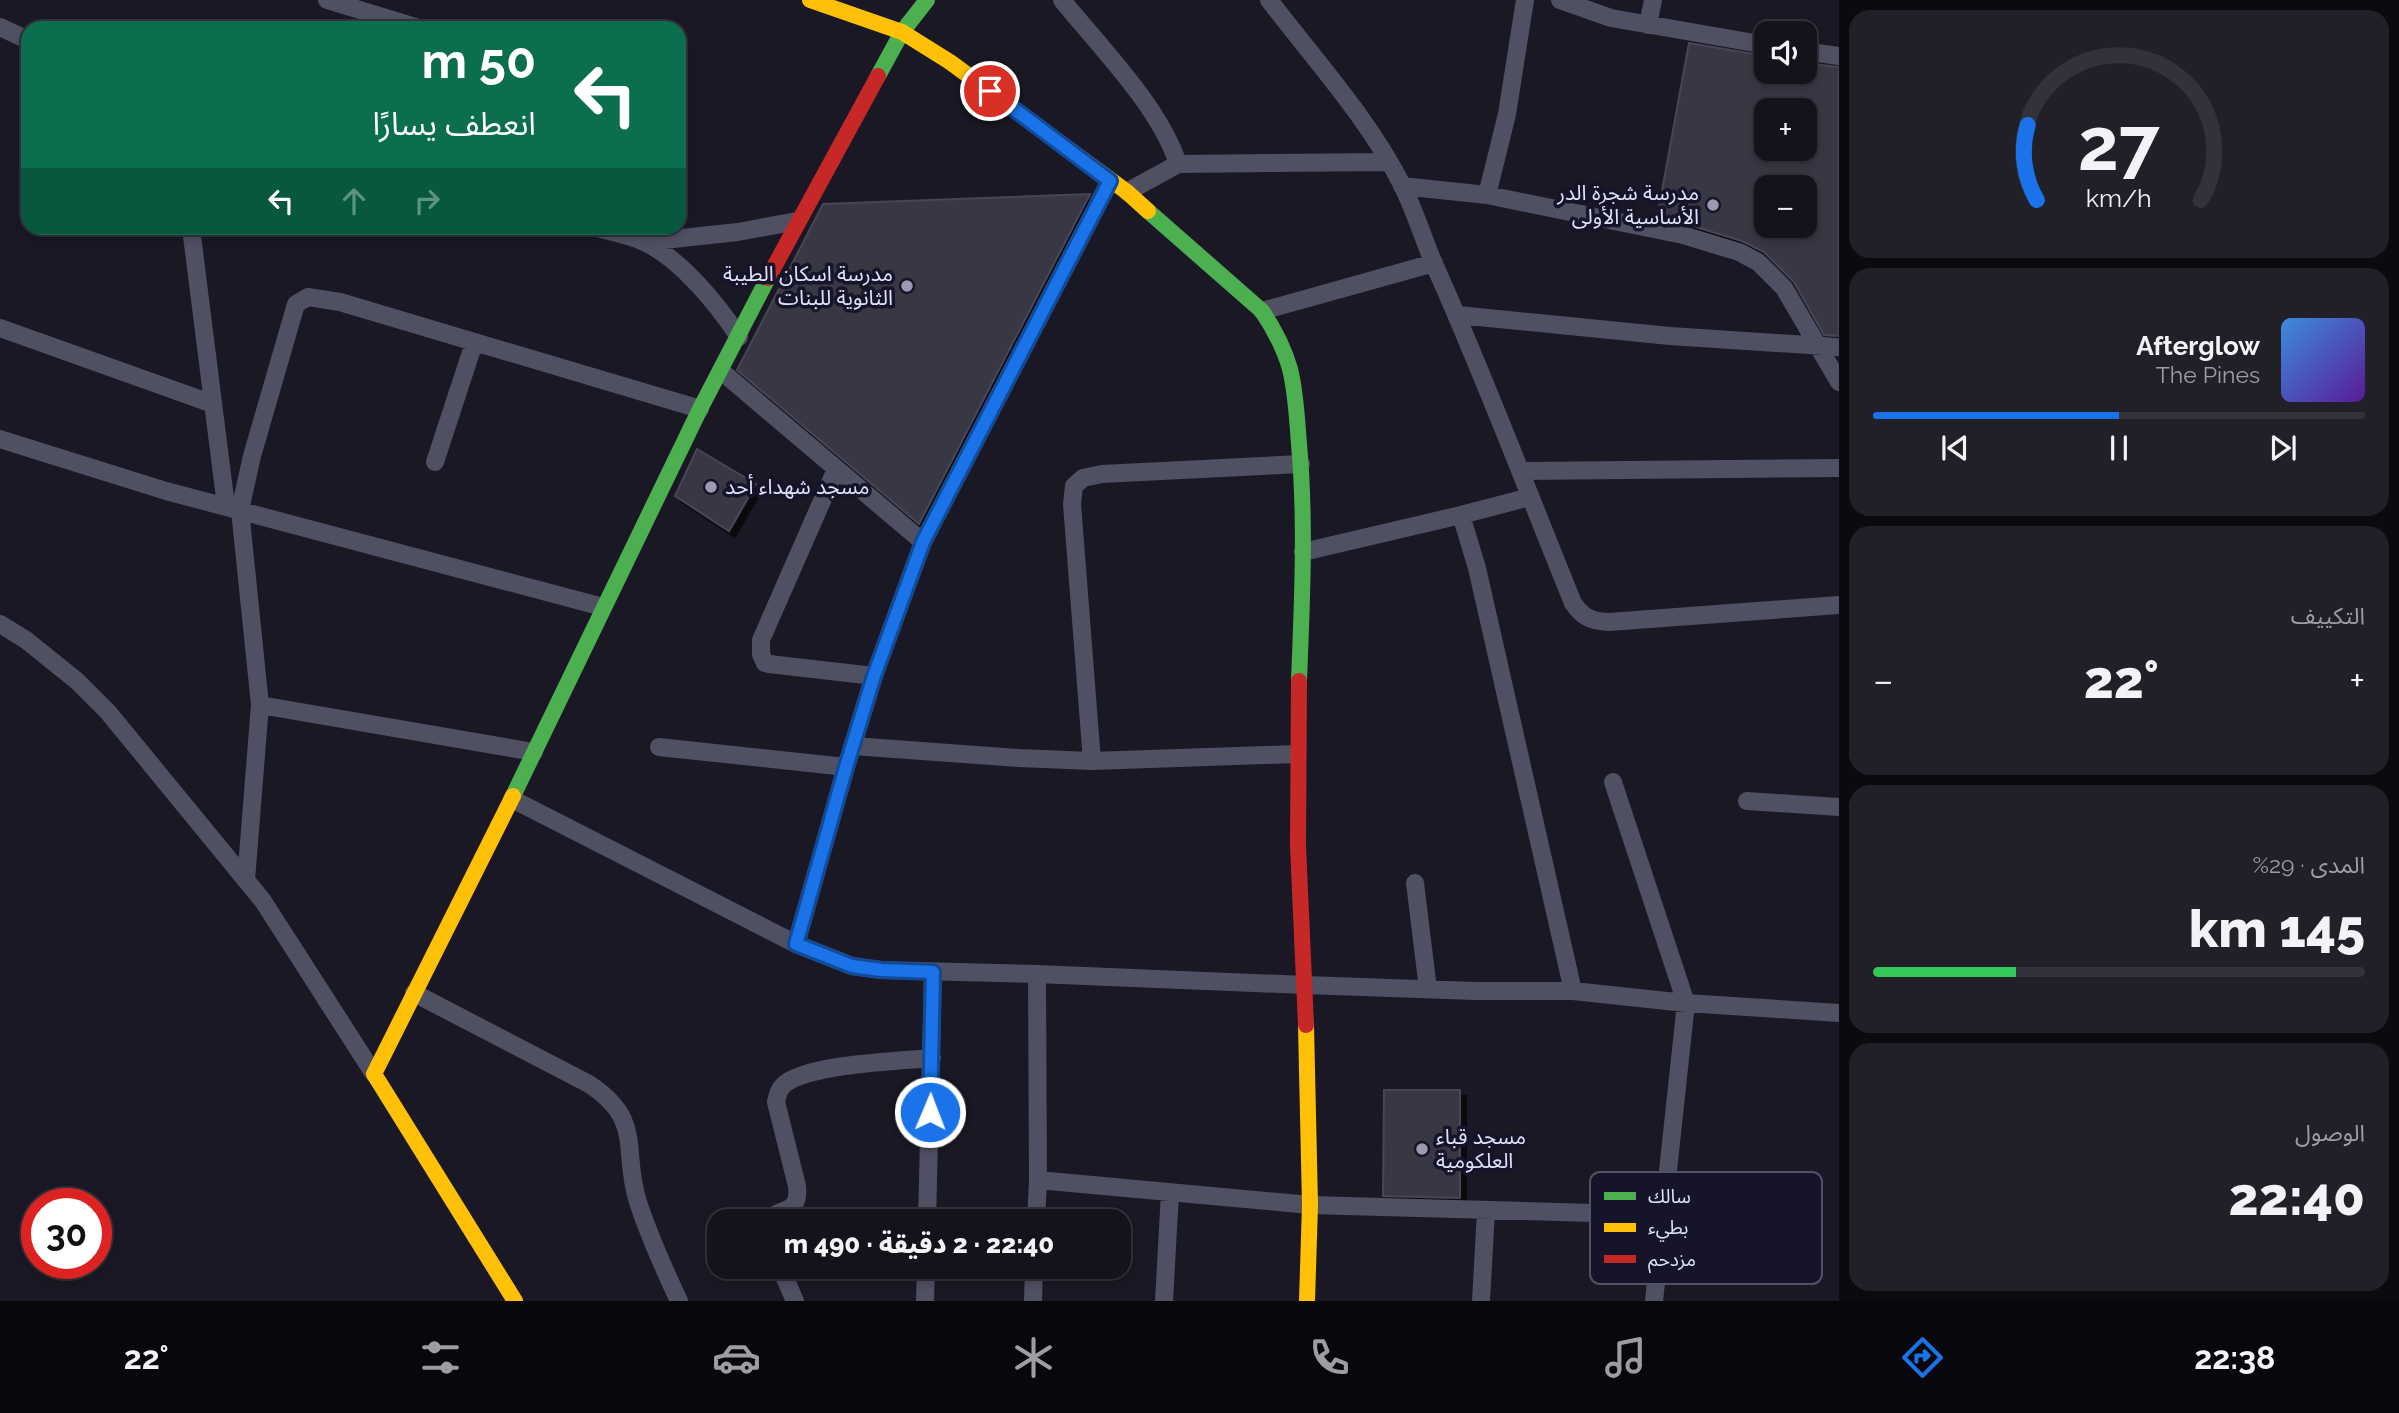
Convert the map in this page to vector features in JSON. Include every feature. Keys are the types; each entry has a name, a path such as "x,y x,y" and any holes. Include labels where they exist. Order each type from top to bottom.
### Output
{"street":[{"path":"327,0 396,21"},
{"path":"810,0 902,32 950,62 1128,192 1262,311 1275,330 1290,370 1301,464 1303,552 1297,754 1310,1205 1307,1301"},
{"path":"374,1074 512,799 700,409 797,221 902,32 927,0"},
{"path":"1062,0 1156,119 1178,164"},
{"path":"1269,0 1352,107 1402,186 1458,315 1573,603 1585,618 1597,622 1630,621 1839,605"},
{"path":"1487,195 1507,114 1525,0"},
{"path":"1560,0 1611,18 1754,43"},
{"path":"1647,24 1653,0"},
{"path":"0,27 21,37"},
{"path":"1817,53 1839,56"},
{"path":"1128,192 1178,164 1388,162"},
{"path":"796,944 874,676 923,542 1110,181"},
{"path":"1402,186 1487,195 1683,235 1739,253 1758,262 1784,288 1839,382"},
{"path":"645,242 738,232 797,221"},
{"path":"192,235 213,404 233,508 260,705 246,880"},
{"path":"621,235 645,242 699,285 739,337"},
{"path":"1262,311 1434,262"},
{"path":"233,508 252,456 292,315 296,304 302,299 317,297 340,302 700,409"},
{"path":"1458,315 1670,335 1839,347"},
{"path":"0,328 213,404"},
{"path":"435,462 474,343"},
{"path":"721,371 923,542"},
{"path":"0,439 82,466 603,607"},
{"path":"1092,761 1072,504 1074,486 1083,478 1102,474 1301,464"},
{"path":"1520,471 1839,468"},
{"path":"836,469 761,640 761,654 765,663 769,664 874,676"},
{"path":"1303,552 1530,497"},
{"path":"1461,514 1477,568 1573,991"},
{"path":"0,624 26,640 93,695 276,919 515,1301"},
{"path":"260,705 534,752"},
{"path":"853,746 1006,758 1092,761 1297,754"},
{"path":"659,747 846,767"},
{"path":"1613,782 1686,1003 1668,1172"},
{"path":"512,799 796,944 852,966 881,970 1305,985 1573,991 1686,1003 1839,1013"},
{"path":"1747,802 1839,807"},
{"path":"1415,883 1428,989"},
{"path":"927,1209 933,972"},
{"path":"1037,974 1037,1209"},
{"path":"414,993 589,1084 616,1105 626,1127 636,1198 679,1301"},
{"path":"791,1209 796,1204 797,1186 776,1102 779,1091 786,1083 804,1074 853,1065 932,1058"},
{"path":"1038,1180 1310,1205 1590,1213"},
{"path":"1164,1301 1170,1193"},
{"path":"1481,1301 1486,1211"},
{"path":"785,1279 795,1301"},
{"path":"925,1301 926,1279"},
{"path":"1033,1301 1034,1279"}],"building":[{"name":"مدرسة شجرة الدر الأساسية الأولى","path":"1689,43 1754,54 1754,84 1817,84 1817,64 1839,67 1839,336 1824,335 1794,282 1764,252 1742,241 1657,218"},
{"name":"مدرسة اسكان الطيبة الثانوية للبنات","path":"1090,194 919,524 737,370 823,204"},
{"name":"مسجد شهداء أحد","path":"697,449 756,484 729,531 675,496"},
{"name":"مسجد قباء العلكومية","path":"1384,1090 1460,1090 1460,1198 1383,1196"}],"traffic: fast":[{"path":"878,76 902,32 927,0"},
{"path":"1148,211 1262,311 1288,361 1296,406 1302,503 1299,681"},
{"path":"513,796 700,409 768,278"}],"traffic: slow":[{"path":"810,0 902,32 950,62 1127,192 1148,211"},
{"path":"513,796 374,1074 515,1301"},
{"path":"1306,1025 1310,1205 1307,1301"}],"traffic: jam":[{"path":"768,278 878,76"},
{"path":"1299,681 1298,846 1306,1025"}],"place":[{"name":"مدرسة شجرة الدر الأساسية الأولى","path":"1713,205"},
{"name":"مدرسة اسكان الطيبة الثانوية للبنات","path":"907,286"},
{"name":"مسجد شهداء أحد","path":"711,487"},
{"name":"مسجد قباء العلكومية","path":"1422,1149"}],"route":[{"path":"930,1112 933,972 852,966 796,944 874,676 923,542 1110,181 990,91"}]}
